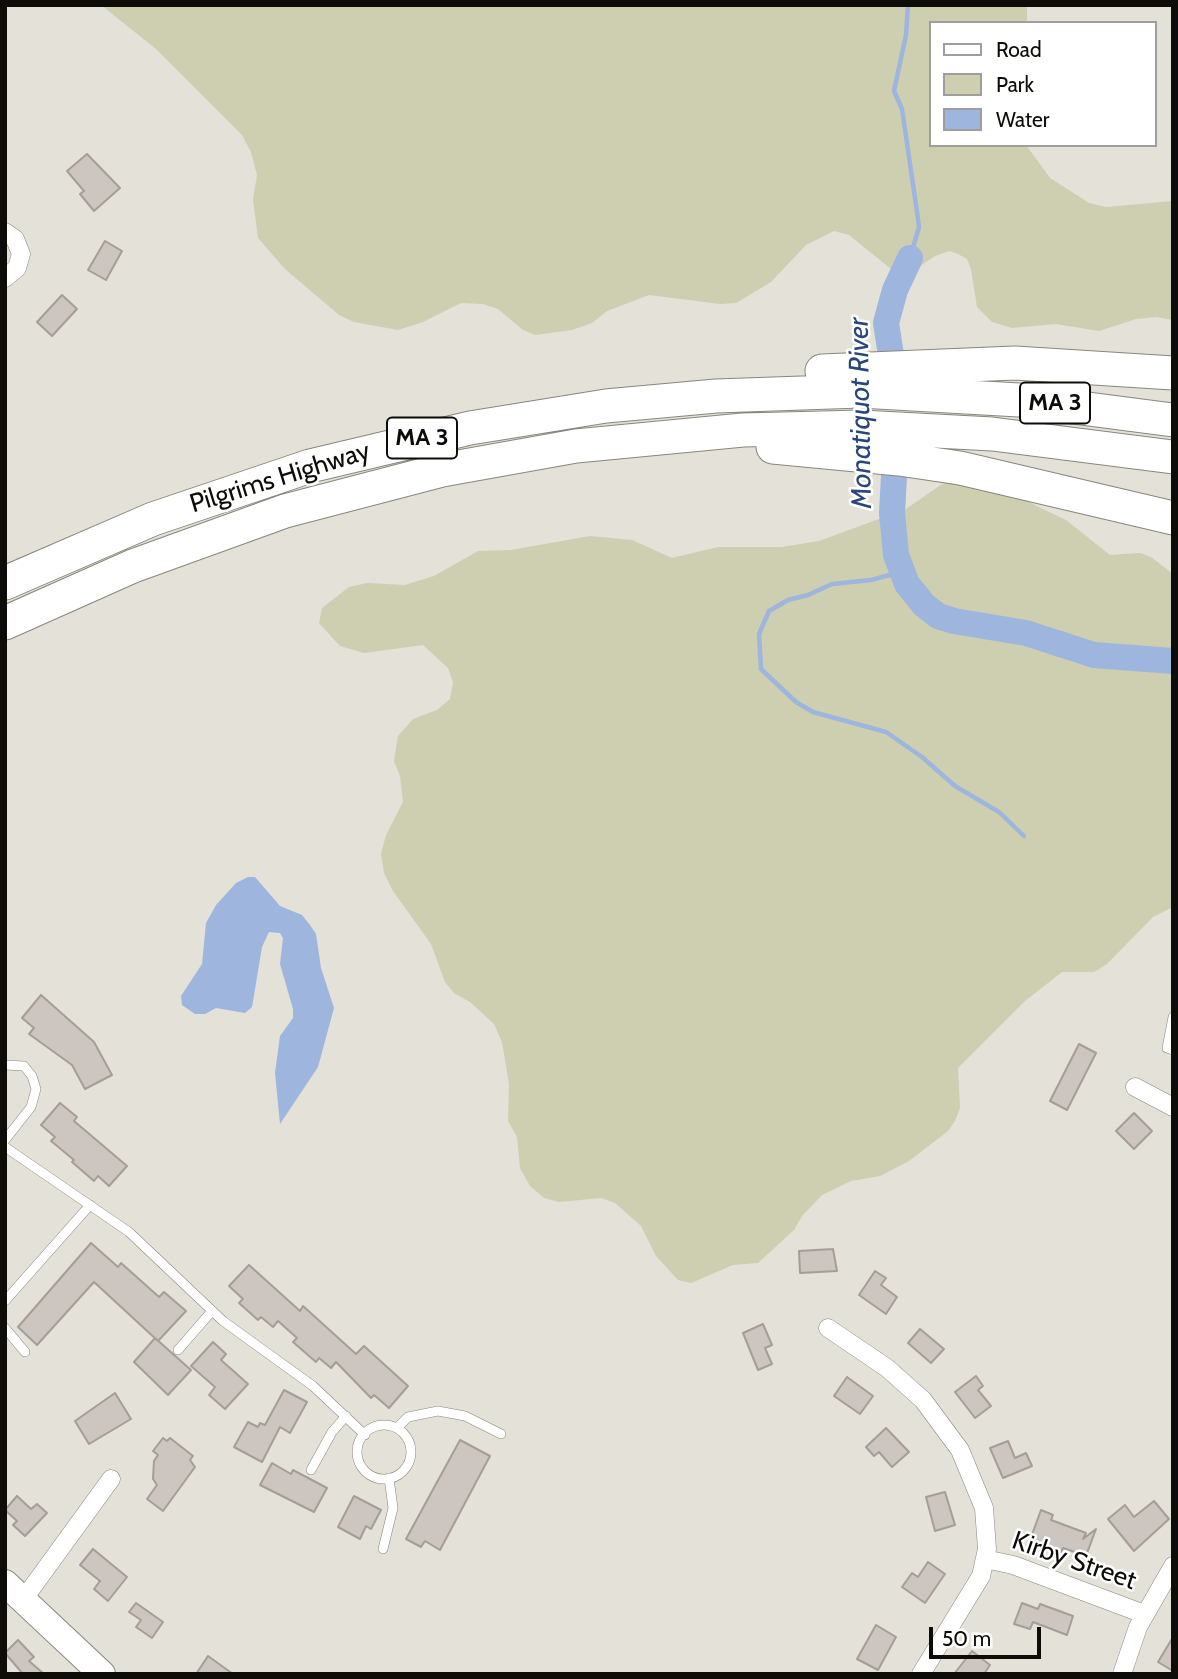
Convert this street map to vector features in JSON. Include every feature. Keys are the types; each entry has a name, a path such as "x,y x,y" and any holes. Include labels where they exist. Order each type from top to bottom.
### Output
{"highway":[{"path":"936,379 1057,364 1173,373"},
{"name":"Pilgrims Highway","path":"5,583 127,529 267,479 377,448 524,418 662,400 860,379 936,379"},
{"name":"MA 3","path":"936,379 1173,420"},
{"name":"MA 3","path":"861,441 936,430 1047,439 1173,457"},
{"path":"861,441 937,464 1173,518"},
{"name":"Pilgrims Highway","path":"5,623 133,566 234,528 390,482 550,450 861,441"}],"street":[{"path":"5,232 15,239 20,254 17,268 5,278"},
{"path":"1135,1087 1173,1107"},
{"path":"828,1328 906,1382 932,1409 954,1439 972,1474 984,1508 987,1529 985,1559 977,1584 921,1674"},
{"path":"102,1674 14,1591 111,1479"},
{"name":"Kirby Street","path":"985,1559 1013,1565 1144,1614"},
{"path":"1122,1674 1144,1614 1173,1566"}],"lane":[{"path":"1173,1017 1167,1048 1173,1050"},
{"path":"5,1065 24,1066 32,1076 36,1089 31,1107 5,1140"},
{"path":"5,1147 139,1240 212,1311 255,1347 313,1386 365,1435"},
{"path":"5,1301 89,1205"},
{"path":"178,1350 212,1311"},
{"path":"5,1328 25,1352"},
{"path":"397,1428 408,1417 439,1412 465,1416 501,1434"},
{"path":"311,1470 332,1432 345,1416"},
{"path":"379,1427 397,1428 408,1438 411,1454 402,1470 388,1478 373,1478 360,1464 358,1450 365,1435 379,1427"},
{"path":"383,1549 393,1508 388,1478"}],"green space":[{"path":"101,5 1027,5 1027,21 930,21 930,147 1027,147 1050,178 1089,203 1106,207 1173,201 1173,320 1156,317 1136,319 1099,331 1056,324 1012,328 992,322 977,307 971,269 967,259 958,254 949,251 935,256 910,273 896,273 849,235 834,231 806,245 771,282 736,303 720,304 649,295 607,311 592,323 572,330 535,335 523,330 498,309 483,304 461,303 423,322 398,330 354,322 339,315 285,269 258,238 253,200 257,175 251,152 242,135 156,49"},
{"path":"955,482 1022,499 1066,520 1110,555 1140,553 1151,557 1173,574 1173,907 1153,917 1107,964 1094,972 1062,972 1025,1001 958,1068 960,1108 955,1121 948,1131 909,1161 880,1176 851,1181 822,1195 802,1216 794,1230 758,1263 733,1265 691,1283 678,1280 656,1256 641,1226 615,1203 601,1198 559,1202 544,1198 530,1186 520,1168 517,1137 508,1121 509,1084 502,1042 494,1024 470,1002 454,993 445,982 431,944 393,891 384,873 381,854 386,835 403,802 400,776 394,761 398,736 413,719 437,710 450,699 453,682 448,668 423,645 364,653 340,646 319,623 322,608 349,587 367,583 405,585 434,576 478,551 511,550 590,536 632,540 672,558 718,547 782,547 819,541 906,509 942,484"}],"water":[{"path":"248,877 255,877 280,906 302,915 316,934 321,968 334,1008 318,1067 280,1124 275,1073 280,1036 293,1018 293,1009 280,964 283,938 280,933 269,932 262,947 252,1007 245,1013 216,1008 205,1014 195,1014 182,1005 181,996 202,964 206,923 216,905 236,883"}],"building":[{"path":"87,154 120,188 94,211 80,194 84,191 67,171"},
{"path":"105,241 122,251 106,280 88,270"},
{"path":"62,295 77,309 52,336 37,322"},
{"path":"41,995 94,1042 112,1075 85,1089 72,1065 29,1034 34,1028 22,1018"},
{"path":"1079,1044 1096,1053 1067,1110 1050,1101"},
{"path":"60,1103 77,1117 74,1121 127,1166 109,1186 98,1176 94,1181 72,1162 74,1160 51,1141 55,1137 41,1125"},
{"path":"1134,1113 1152,1131 1134,1149 1116,1131"},
{"path":"91,1243 118,1267 121,1263 159,1297 164,1292 186,1311 158,1341 94,1282 37,1345 18,1327"},
{"path":"833,1249 837,1271 800,1273 799,1251"},
{"path":"249,1265 300,1311 303,1306 356,1354 364,1346 408,1386 389,1408 374,1395 371,1398 336,1362 331,1368 319,1358 316,1362 293,1342 297,1338 278,1321 273,1327 261,1317 258,1320 239,1303 243,1299 229,1286"},
{"path":"875,1271 886,1278 881,1285 897,1297 886,1314 859,1295"},
{"path":"763,1324 772,1345 765,1348 772,1364 758,1370 743,1333"},
{"path":"920,1329 944,1349 931,1363 908,1343"},
{"path":"155,1338 191,1370 168,1395 134,1362"},
{"path":"213,1342 226,1354 221,1360 248,1384 225,1409 209,1395 215,1387 191,1366"},
{"path":"976,1376 983,1386 978,1390 991,1406 975,1418 955,1392"},
{"path":"847,1377 873,1396 860,1414 834,1396"},
{"path":"284,1390 307,1402 290,1433 280,1427 262,1462 234,1447 248,1422 258,1427 260,1423 265,1425"},
{"path":"115,1393 131,1419 89,1444 75,1421"},
{"path":"886,1428 909,1452 892,1467 879,1452 874,1456 866,1447"},
{"path":"163,1438 167,1441 170,1438 193,1456 190,1460 195,1467 163,1511 147,1499 157,1485 153,1479 154,1461 158,1455 153,1451"},
{"path":"460,1440 490,1456 440,1550 425,1541 421,1547 406,1539"},
{"path":"1008,1441 1015,1458 1026,1453 1032,1466 1003,1478 990,1448"},
{"path":"272,1463 291,1474 293,1470 327,1488 314,1512 260,1485"},
{"path":"945,1492 955,1525 935,1531 926,1497"},
{"path":"17,1496 31,1509 37,1504 47,1513 25,1536 13,1525 17,1521 5,1510"},
{"path":"354,1496 381,1510 371,1529 366,1526 360,1539 338,1527"},
{"path":"1154,1501 1169,1519 1134,1551 1108,1519 1125,1505 1134,1517"},
{"path":"1041,1510 1053,1515 1051,1520 1086,1533 1083,1539 1096,1529 1086,1556 1063,1548 1061,1552 1030,1540"},
{"path":"93,1549 127,1577 108,1601 94,1589 100,1581 80,1565"},
{"path":"928,1562 945,1574 925,1603 902,1587 912,1573 918,1577"},
{"path":"136,1603 163,1622 152,1638 136,1627 141,1620 129,1612"},
{"path":"1022,1603 1038,1609 1040,1604 1073,1616 1067,1635 1033,1622 1030,1629 1014,1624"},
{"path":"876,1625 896,1637 878,1670 857,1659"},
{"path":"1173,1637 1173,1671 1158,1662"},
{"path":"18,1640 34,1657 29,1661 44,1674 23,1674 5,1653"},
{"path":"972,1651 990,1665 984,1674 954,1674"},
{"path":"208,1656 233,1674 196,1674"}],"waterway":[{"name":"Monatiquot River","path":"908,5 906,35 894,91 902,109 919,227 910,258"},
{"name":"Monatiquot River","path":"896,387 886,323 895,290 910,258"},
{"name":"Monatiquot River","path":"896,439 892,513 896,555 907,584 924,605 938,616 954,621 1026,633 1094,655 1173,661"},
{"path":"901,572 871,580 832,584 808,595 788,600 769,611 759,634 761,669 796,702 813,712 886,732 922,757 955,786 999,812 1024,836"}]}
